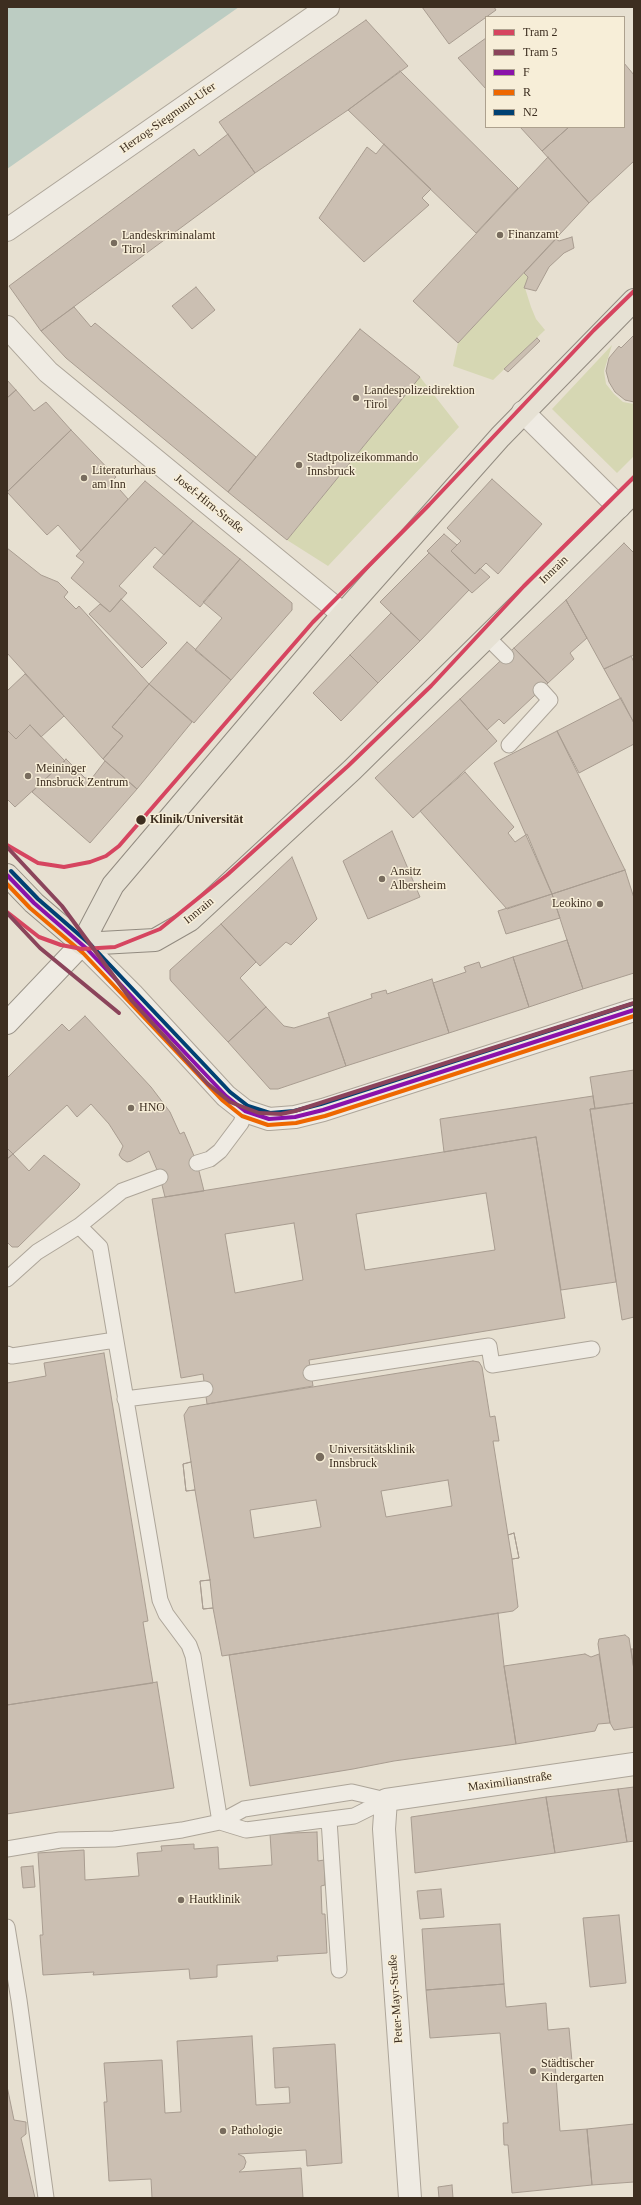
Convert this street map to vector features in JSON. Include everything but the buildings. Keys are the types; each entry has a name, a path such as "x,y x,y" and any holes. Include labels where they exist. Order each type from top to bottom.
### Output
{"main road":[{"path":"7,875 34,903 82,944 117,880 343,614 523,412 634,300"},
{"name":"Innrain","path":"82,944 155,940 190,920 352,770 627,500"}],"street":[{"name":"Herzog-Siegmund-Ufer","path":"7,230 328,7"},
{"name":"Josef-Hirn-Straße","path":"7,327 48,372 343,614"},
{"name":"Innrain","path":"523,412 627,500"},
{"path":"7,1023 82,944 132,994 221,1091 245,1111 269,1119 307,1114 634,1010"},
{"name":"Maximilianstraße","path":"386,1800 634,1764"},
{"name":"Peter-Mayr-Straße","path":"386,1800 384,1829 410,2198"}],"lane":[{"path":"487,636 506,656"},
{"path":"509,744 550,700 541,690"},
{"path":"197,1163 210,1159 220,1151 241,1123 245,1111"},
{"path":"7,1279 37,1252 79,1226 122,1191 160,1177"},
{"path":"79,1226 100,1247 160,1600 166,1614 189,1645 193,1656 220,1822"},
{"path":"7,1354 12,1356 115,1340"},
{"path":"311,1373 489,1346 492,1365 592,1349"},
{"path":"125,1399 205,1389"},
{"path":"7,1849 60,1840 114,1839 182,1830 220,1822 244,1809 352,1792 386,1800"},
{"path":"220,1822 246,1830 329,1820 354,1816 386,1800"},
{"path":"329,1820 339,1970"},
{"path":"7,1928 19,2000 46,2198"}],"green space":[{"path":"524,273 528,277 525,288 531,307 536,319 545,330 493,380 453,366 458,343"},
{"path":"612,345 604,371 606,384 623,402 634,404 634,456 617,473 552,409"},
{"path":"420,377 459,427 328,566 287,540"}],"shaded area":[{"path":"7,7 239,7 7,169"}],"tram line":[{"name":"2","path":"7,845 38,863 64,867 90,862 106,856 119,846 313,622 429,505 594,330 634,291"},
{"name":"2","path":"7,912 39,937 61,945 82,949 115,947 160,929 227,875 348,766 431,686 524,586 634,477"},
{"name":"5","path":"7,847 62,906 132,1001 208,1084 230,1102 259,1113 281,1114 295,1111 634,1003"},
{"name":"5","path":"7,913 40,948 119,1013"}],"transit line":[{"name":"N2","path":"11,871 38,899 91,945 230,1092 248,1106 270,1113 294,1111 321,1104 632,1004"},
{"name":"F","path":"7,875 34,903 87,949 226,1096 245,1111 269,1119 295,1117 323,1110 634,1010"},
{"name":"R","path":"7,884 30,908 83,953 222,1100 242,1116 268,1125 296,1123 325,1116 634,1016"}],"place":[{"name":"Finanzamt","path":"500,235"},
{"name":"Landeskriminalamt Tirol","path":"114,243"},
{"name":"Landespolizeidirektion Tirol","path":"356,398"},
{"name":"Stadtpolizeikommando Innsbruck","path":"299,465"},
{"name":"Literaturhaus am Inn","path":"84,478"},
{"name":"Meininger Innsbruck Zentrum","path":"28,776"},
{"name":"Klinik/Universität","path":"141,820"},
{"name":"Ansitz Albersheim","path":"382,879"},
{"name":"Leokino","path":"600,904"},
{"name":"HNO","path":"131,1108"},
{"name":"Universitätsklinik Innsbruck","path":"320,1457"},
{"name":"Hautklinik","path":"181,1900"},
{"name":"Städtischer Kindergarten","path":"533,2071"},
{"name":"Pathologie","path":"223,2131"}]}
